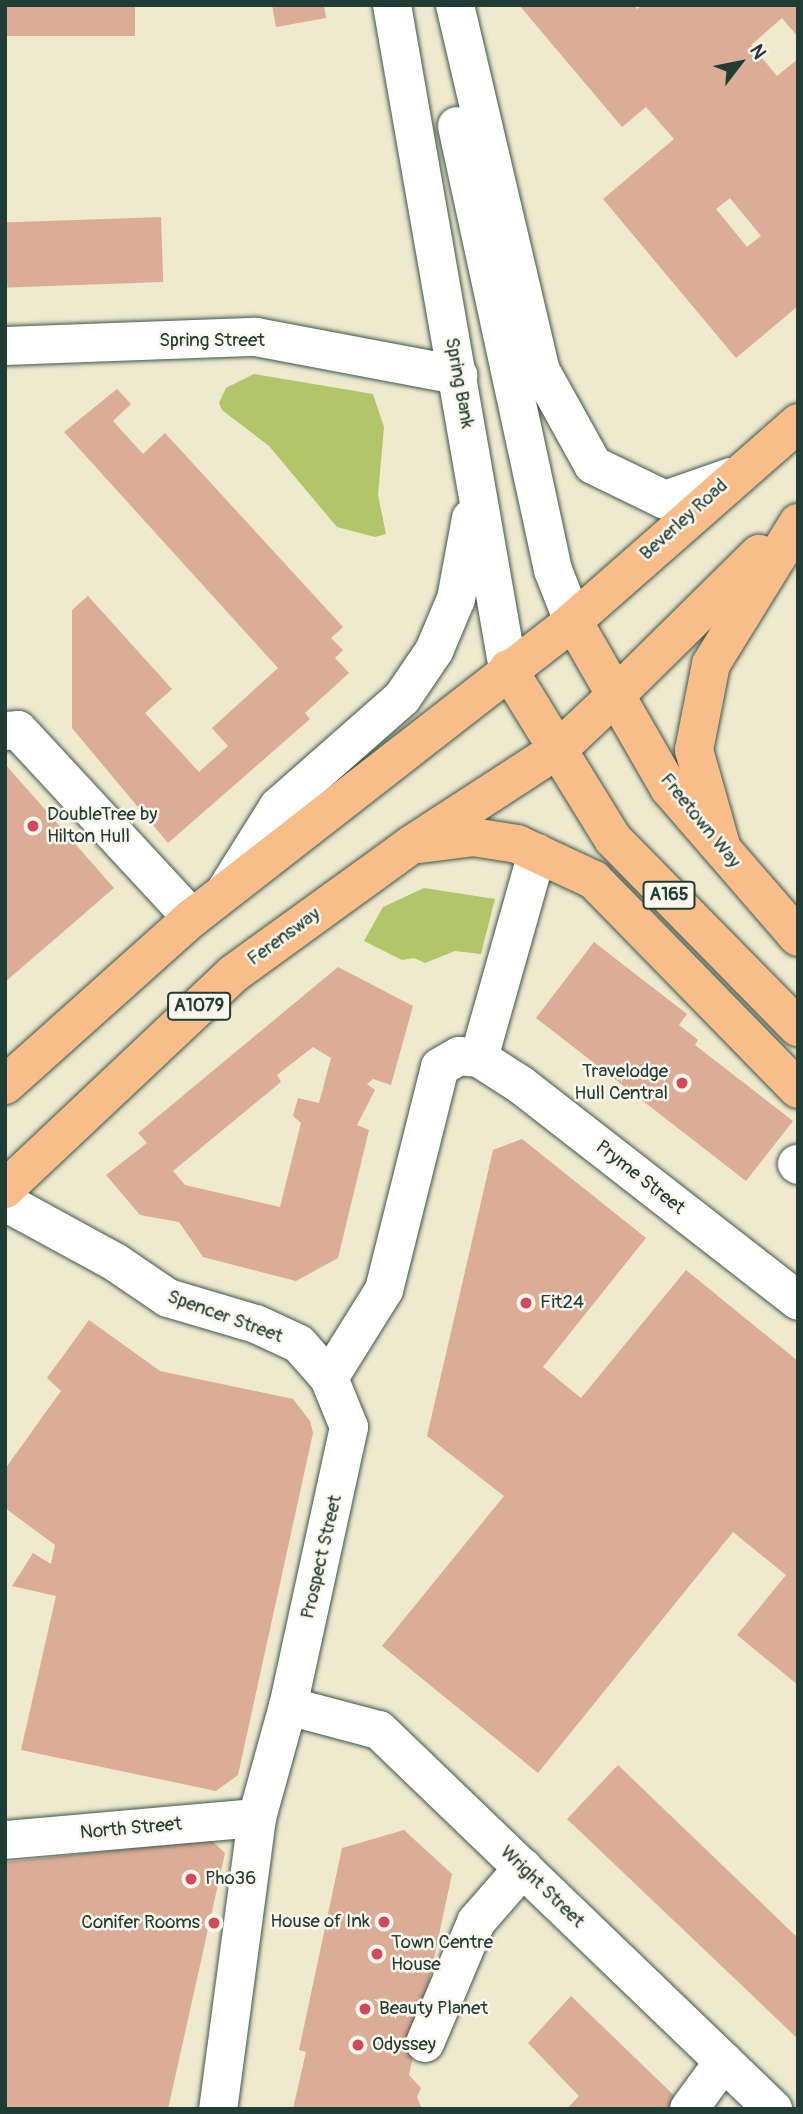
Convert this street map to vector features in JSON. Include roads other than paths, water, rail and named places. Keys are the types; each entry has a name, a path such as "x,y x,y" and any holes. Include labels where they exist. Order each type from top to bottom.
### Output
{"main road":[{"name":"Beverley Road","path":"508,669 573,621 731,477 798,422"},
{"path":"573,621 615,695 798,516"},
{"path":"722,849 694,750 711,664 798,523"},
{"path":"5,1085 192,918 508,669"},
{"name":"Spring Bank","path":"508,669 560,748"},
{"name":"Ferensway","path":"5,1189 233,974 411,845 560,748 615,695"},
{"name":"Freetown Way","path":"615,695 669,788 798,937"},
{"name":"A165","path":"560,748 613,839 798,1027"},
{"path":"411,845 473,837 517,844 594,880 798,1088"}],"street":[{"name":"Spring Bank","path":"392,5 508,669"},
{"path":"431,5 553,570 573,621"},
{"path":"455,5 541,371 593,465 665,500 731,477"},
{"name":"Spring Street","path":"5,346 257,337 458,375"},
{"path":"225,891 278,807 402,698 434,651 456,599 476,490"},
{"path":"5,731 18,730 192,918"},
{"path":"328,1378 384,1290 440,1068 459,1056 479,1058 537,853"},
{"name":"Pryme Street","path":"479,1058 798,1301"},
{"name":"Spencer Street","path":"5,1202 115,1262 168,1298 256,1324 299,1344 328,1378"},
{"name":"Prospect Street","path":"218,2109 257,1818 288,1706 349,1427 328,1378"},
{"name":"Wright Street","path":"288,1706 379,1730 773,2109"},
{"name":"North Street","path":"5,1840 257,1818"},
{"path":"425,2043 476,1922 523,1868"},
{"path":"689,2109 724,2061"}],"place":[{"name":"DoubleTree by Hilton Hull","path":"33,826"},
{"name":"Travelodge Hull Central","path":"682,1083"},
{"name":"Fit24","path":"526,1303"},
{"name":"Pho36","path":"191,1879"},
{"name":"House of Ink","path":"384,1922"},
{"name":"Conifer Rooms","path":"214,1923"},
{"name":"Town Centre House","path":"377,1954"},
{"name":"Beauty Planet","path":"365,2009"},
{"name":"Odyssey","path":"358,2045"}]}
